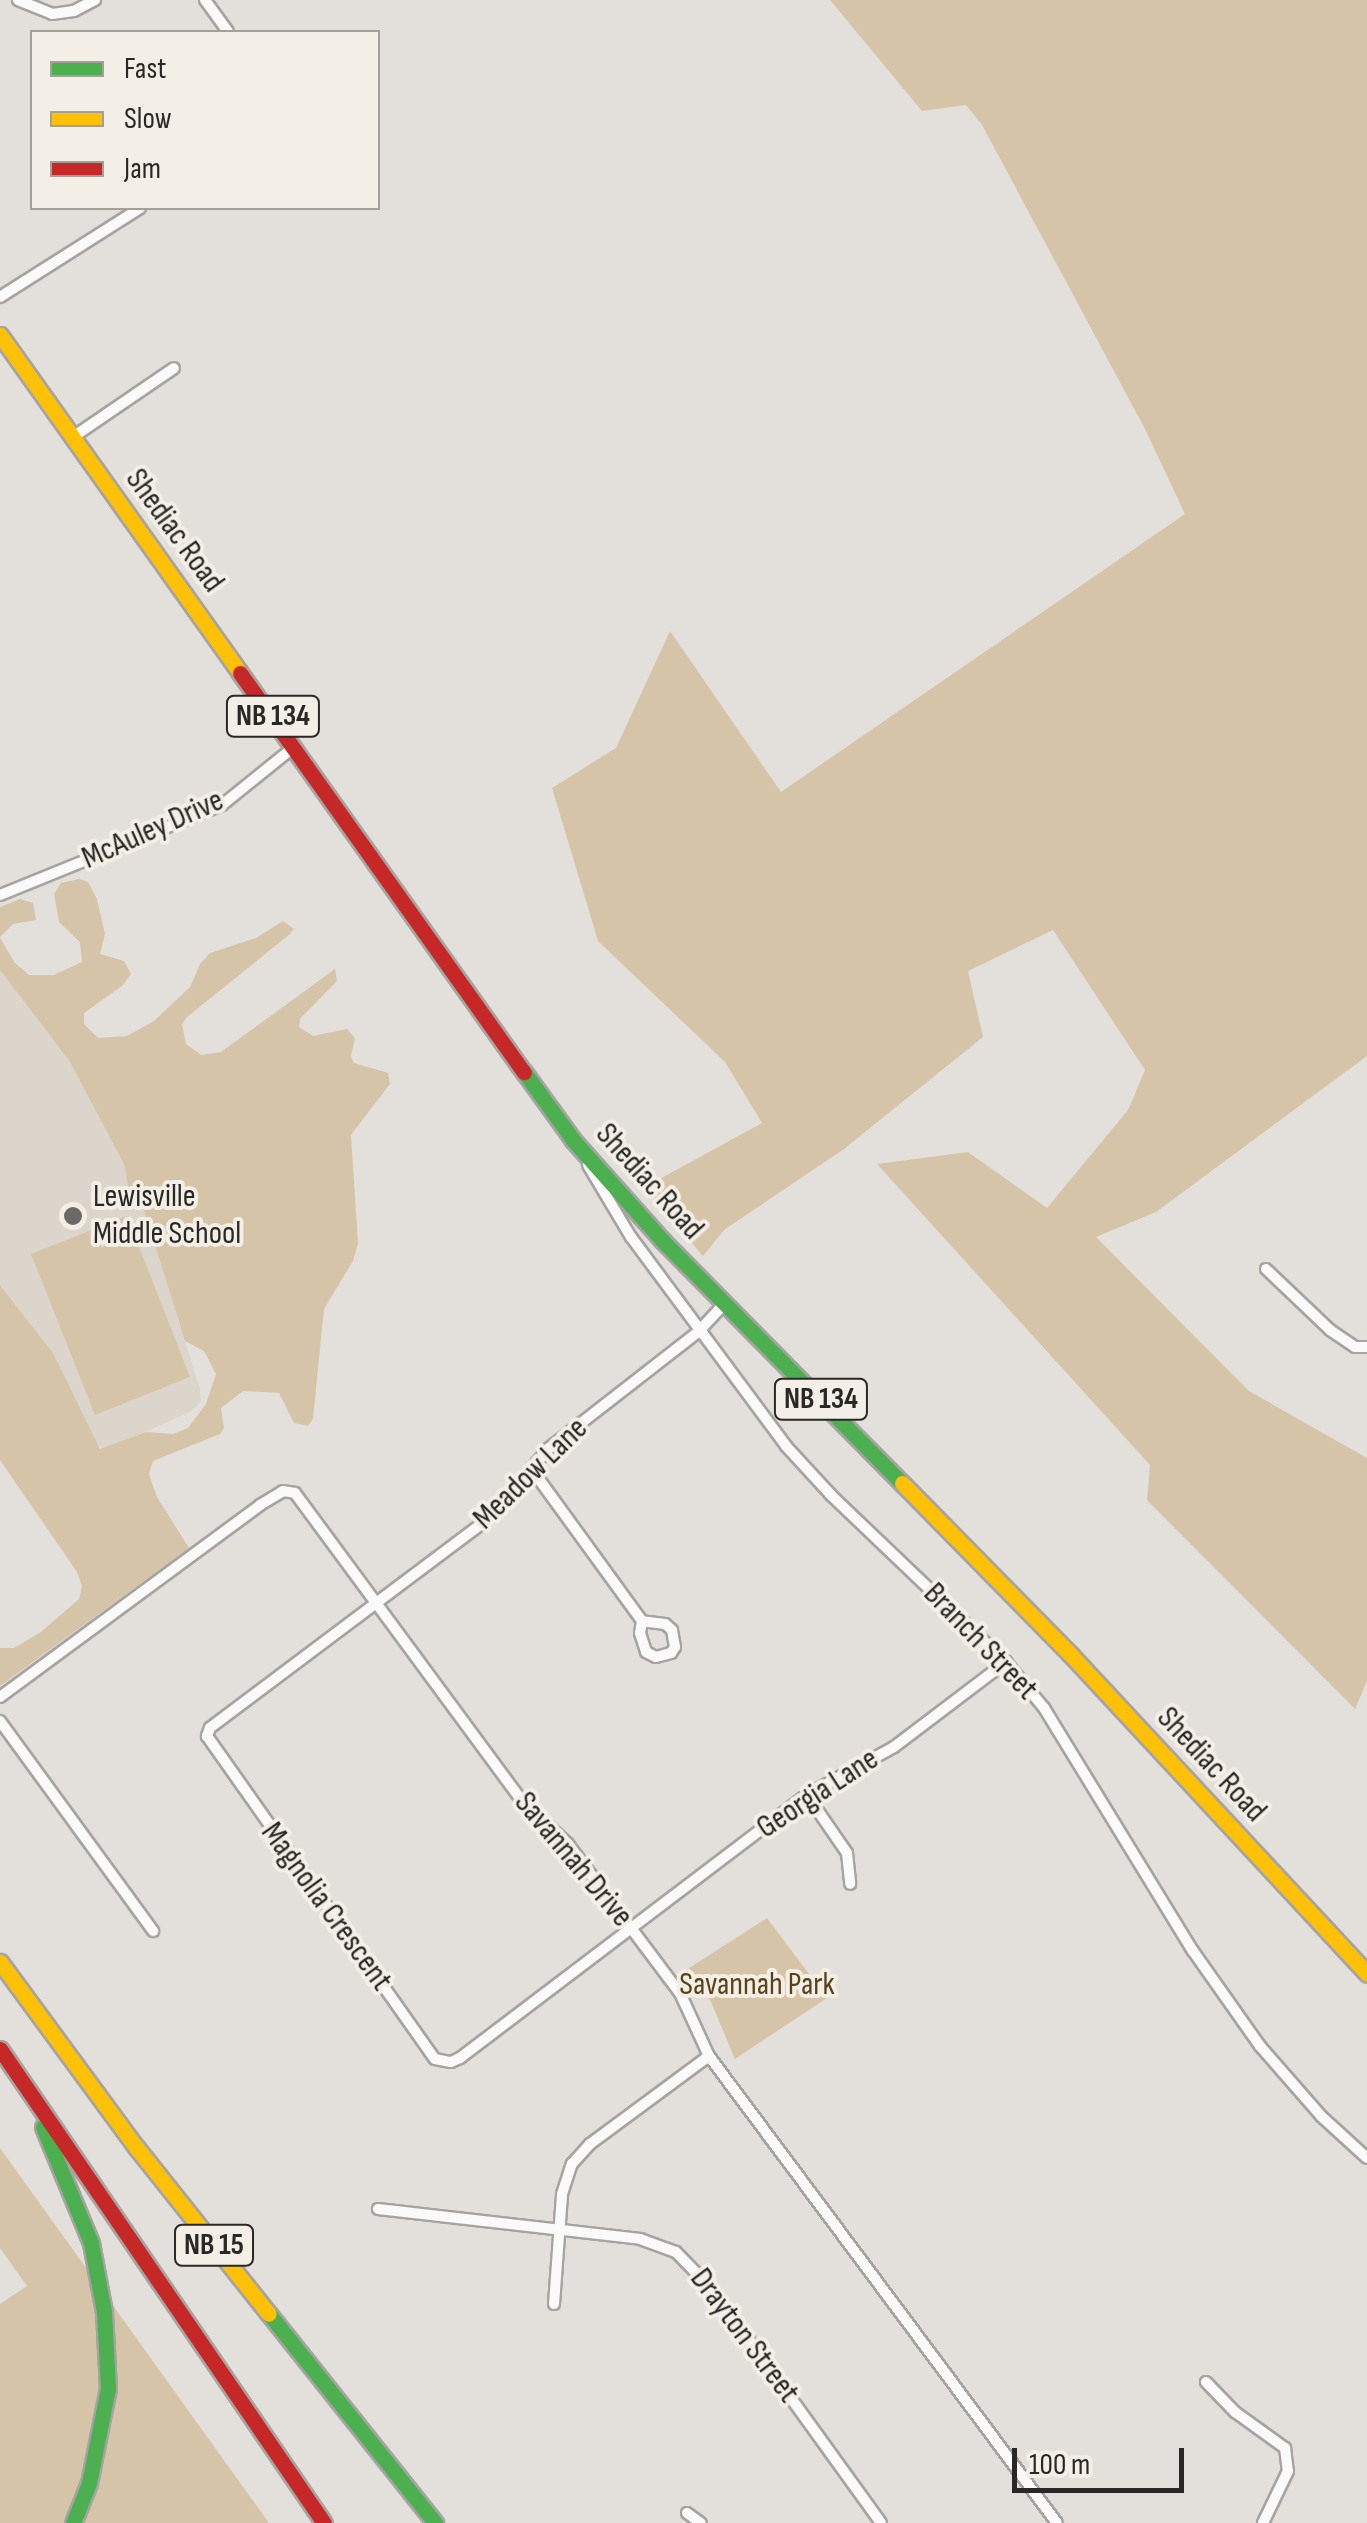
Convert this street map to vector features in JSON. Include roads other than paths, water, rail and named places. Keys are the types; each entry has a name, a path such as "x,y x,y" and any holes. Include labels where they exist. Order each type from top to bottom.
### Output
{"main road":[{"name":"Shediac Road","path":"0,336 573,1140 662,1240 1071,1655 1367,1974"},
{"name":"NB 15","path":"0,1962 136,2148 435,2523"},
{"name":"NB 15","path":"0,2049 324,2523"},
{"path":"20,2077 85,2226 104,2312 108,2388 89,2483 73,2523"}],"street":[{"path":"18,0 52,14 74,12 95,0"},
{"path":"204,0 226,30"},
{"path":"0,297 137,210"},
{"path":"72,437 174,368"},
{"name":"McAuley Drive","path":"0,895 222,805 295,746"},
{"name":"Branch Street","path":"573,1140 630,1236 698,1332 830,1495 1006,1662 1067,1740 1193,1952 1260,2046 1321,2116 1367,2158"},
{"path":"1266,1269 1330,1330 1355,1347 1367,1347"},
{"name":"Meadow Lane","path":"378,1602 492,1516 549,1448 698,1332 726,1302"},
{"path":"533,1471 642,1621"},
{"name":"Savannah Drive","path":"0,1697 284,1492 301,1498 521,1800 568,1844 680,1993 709,2056 1057,2523"},
{"name":"Magnolia Crescent","path":"378,1602 210,1728 207,1736 436,2059 451,2062 460,2058 631,1927"},
{"name":"Georgia Lane","path":"631,1927 807,1795 894,1747 1006,1662"},
{"path":"0,1720 153,1932"},
{"path":"807,1795 847,1853 850,1884"},
{"path":"554,2304 565,2182 576,2158 709,2056"},
{"name":"Drayton Street","path":"378,2208 658,2243 690,2262 881,2523"},
{"path":"1206,2382 1235,2412 1285,2448 1287,2475 1263,2523"},
{"path":"687,2512 701,2523"}],"place":[{"name":"Lewisville Middle School","path":"73,1216"}],"park label":[{"name":"Savannah Park","path":"757,1985"}]}
